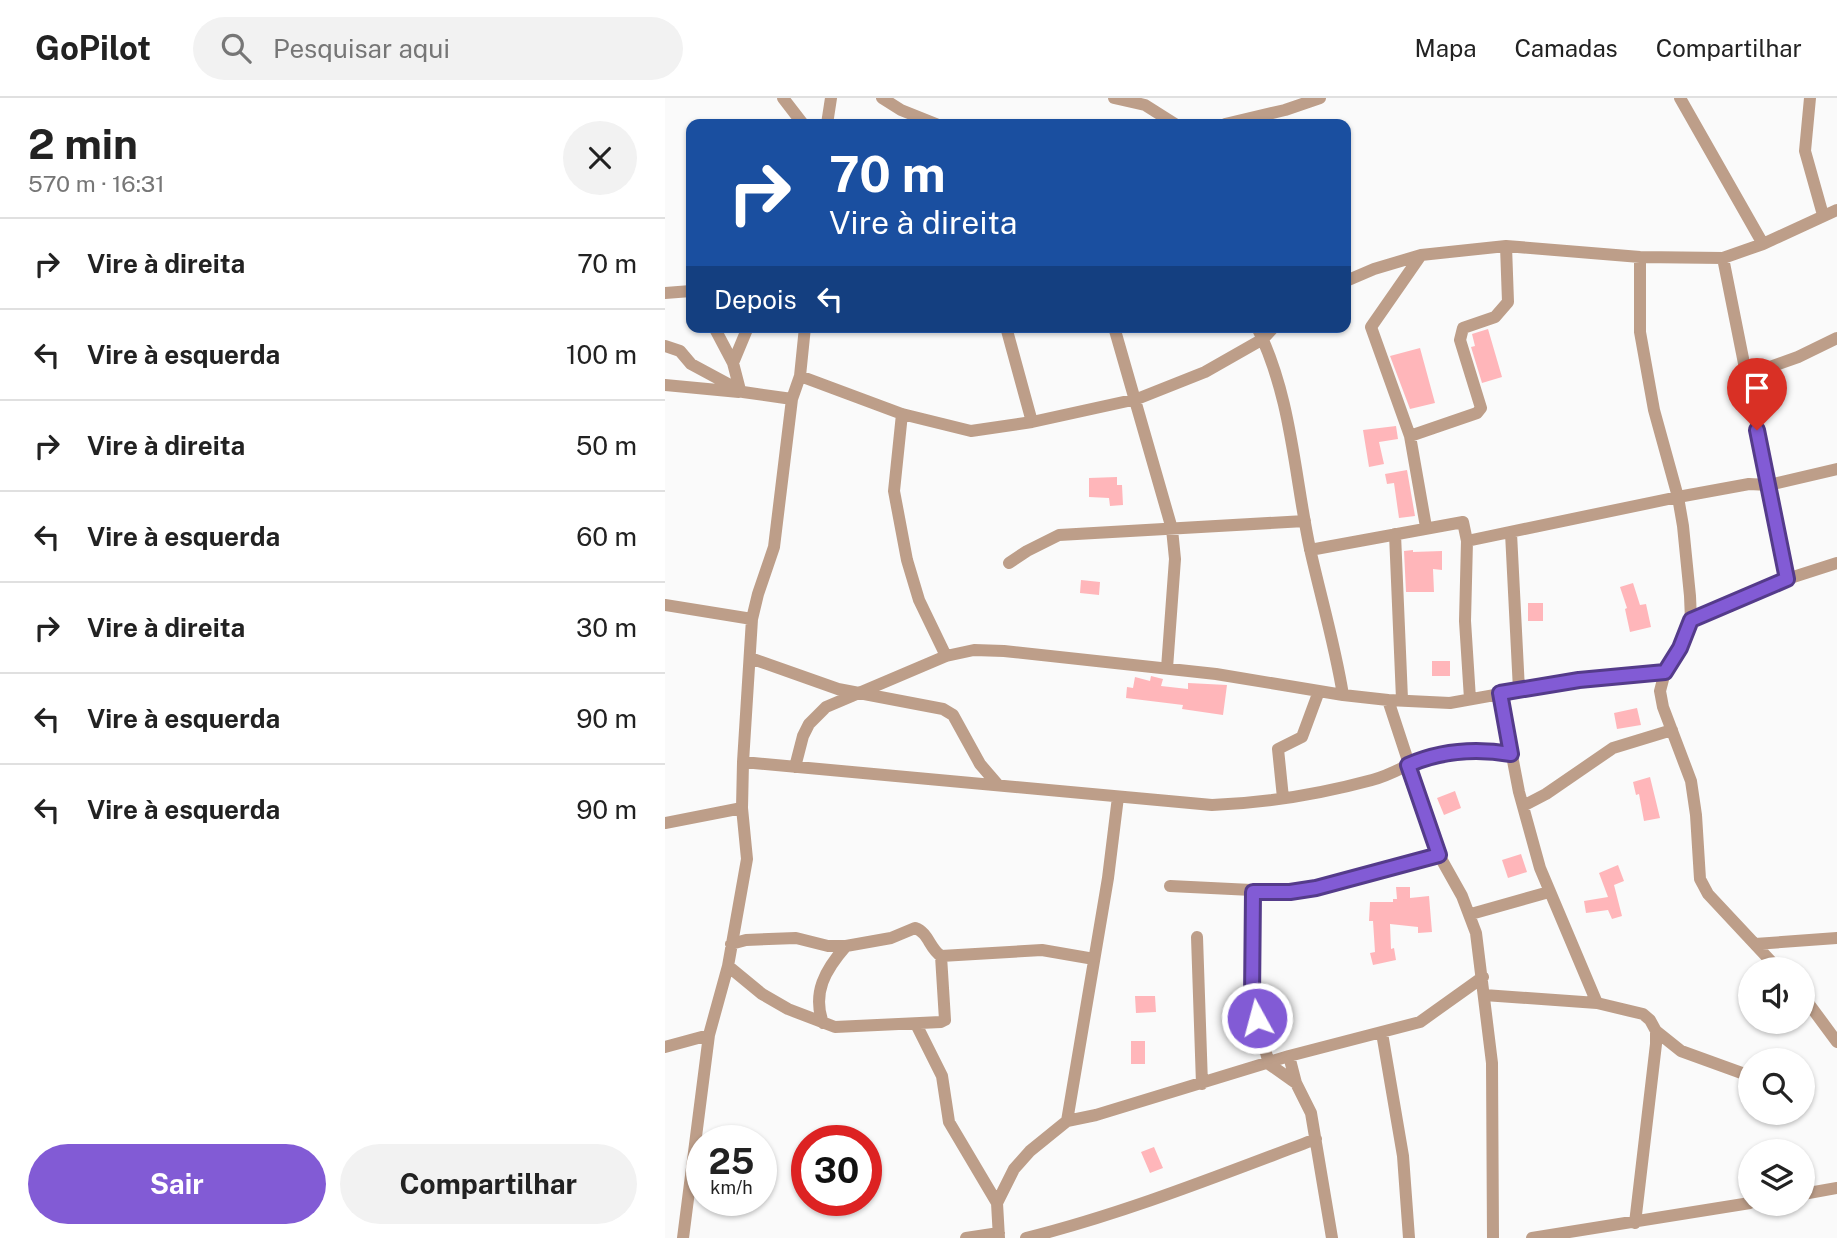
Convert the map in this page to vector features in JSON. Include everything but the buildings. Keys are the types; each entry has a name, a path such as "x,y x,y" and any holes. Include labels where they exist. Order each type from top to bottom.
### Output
{"street":[{"path":"782,98 799,119"},
{"path":"828,119 831,98"},
{"path":"882,98 901,110 924,119"},
{"path":"1114,98 1145,105 1167,119"},
{"path":"1240,119 1284,104 1320,98"},
{"path":"1680,98 1763,244"},
{"path":"1810,98 1805,151 1823,215"},
{"path":"1351,279 1421,255 1506,246 1640,257 1723,258 1763,244 1837,210"},
{"path":"1410,436 1477,413 1481,408 1460,340 1460,332 1464,328 1495,317 1509,302 1506,246"},
{"path":"1421,255 1371,327 1410,436 1426,527"},
{"path":"1640,257 1640,332 1654,410 1678,497 1691,620 1680,648 1665,672 1660,691 1663,707 1691,781 1700,879 1708,894 1767,957"},
{"path":"1723,258 1787,579"},
{"path":"665,293 686,292"},
{"path":"717,333 733,363 741,391"},
{"path":"733,363 746,333"},
{"path":"683,1238 709,1035 728,966 747,859 742,808 743,762 753,619 758,594 774,547 792,399 800,376 804,333"},
{"path":"1008,333 1032,422"},
{"path":"1116,333 1172,529 1175,559 1167,668"},
{"path":"800,376 902,414 971,431 1032,422 1136,399 1205,372 1260,333 1284,397 1310,550 1328,618 1343,695"},
{"path":"1745,376 1798,357 1837,338"},
{"path":"665,346 680,351 691,364 741,391"},
{"path":"665,385 741,391 792,399"},
{"path":"902,414 894,491 907,560 919,600 946,656"},
{"path":"1467,541 1678,497 1749,484 1769,485 1837,469"},
{"path":"1009,563 1035,546 1059,535 1305,521"},
{"path":"1310,550 1462,521 1467,541 1465,621 1470,699"},
{"path":"1511,533 1519,690"},
{"path":"1395,534 1402,699"},
{"path":"1691,620 1787,579 1837,563"},
{"path":"665,605 753,619"},
{"path":"795,767 803,736 826,707 946,656 974,650 1167,668 1343,695 1450,702 1579,680 1665,672"},
{"path":"750,657 827,685 943,709 953,715 981,764 998,785"},
{"path":"1283,798 1278,749 1302,737 1319,691"},
{"path":"1500,693 1511,754 1540,868 1597,1003"},
{"path":"1388,699 1439,855 1471,914 1476,933 1492,1063 1493,1238"},
{"path":"1523,806 1546,794 1613,748 1672,730"},
{"path":"743,762 1212,805 1256,803 1374,780 1444,753 1483,750 1511,754"},
{"path":"965,782 981,764"},
{"path":"1066,1121 1108,878 1118,797"},
{"path":"665,823 742,808"},
{"path":"1170,886 1290,892 1316,888 1439,855"},
{"path":"1253,892 1252,999 1269,1064 1296,1083"},
{"path":"1471,914 1549,892"},
{"path":"730,944 745,940 796,938 828,946 846,946 891,938 915,928 925,934 936,954 941,956 1032,950 1094,959"},
{"path":"1197,937 1202,1084"},
{"path":"1755,944 1837,938"},
{"path":"823,1023 817,1008 821,987 834,960 846,946"},
{"path":"728,966 762,994 788,1009 823,1023 849,1027 916,1024 945,1020 941,956"},
{"path":"997,1203 1014,1169 1030,1151 1066,1121 1096,1115 1289,1056 1420,1022 1483,977"},
{"path":"1484,995 1597,1003 1643,1014 1656,1031 1681,1051 1738,1072"},
{"path":"1815,1012 1837,1042"},
{"path":"916,1024 942,1076 950,1122 997,1203 999,1236 966,1238"},
{"path":"1635,1223 1656,1031"},
{"path":"1382,1033 1403,1156 1409,1238"},
{"path":"665,1046 709,1035"},
{"path":"1289,1056 1296,1083 1311,1113 1332,1238"},
{"path":"1026,1238 1084,1224 1161,1199 1316,1139"},
{"path":"1815,1192 1837,1188"},
{"path":"1532,1238 1587,1234 1738,1205"}],"route":[{"path":"1257,1018 1252,999 1253,892 1290,892 1316,888 1439,855 1408,765 1444,753 1469,750 1511,754 1500,693 1579,680 1665,672 1680,648 1691,620 1787,579 1757,430"}]}
